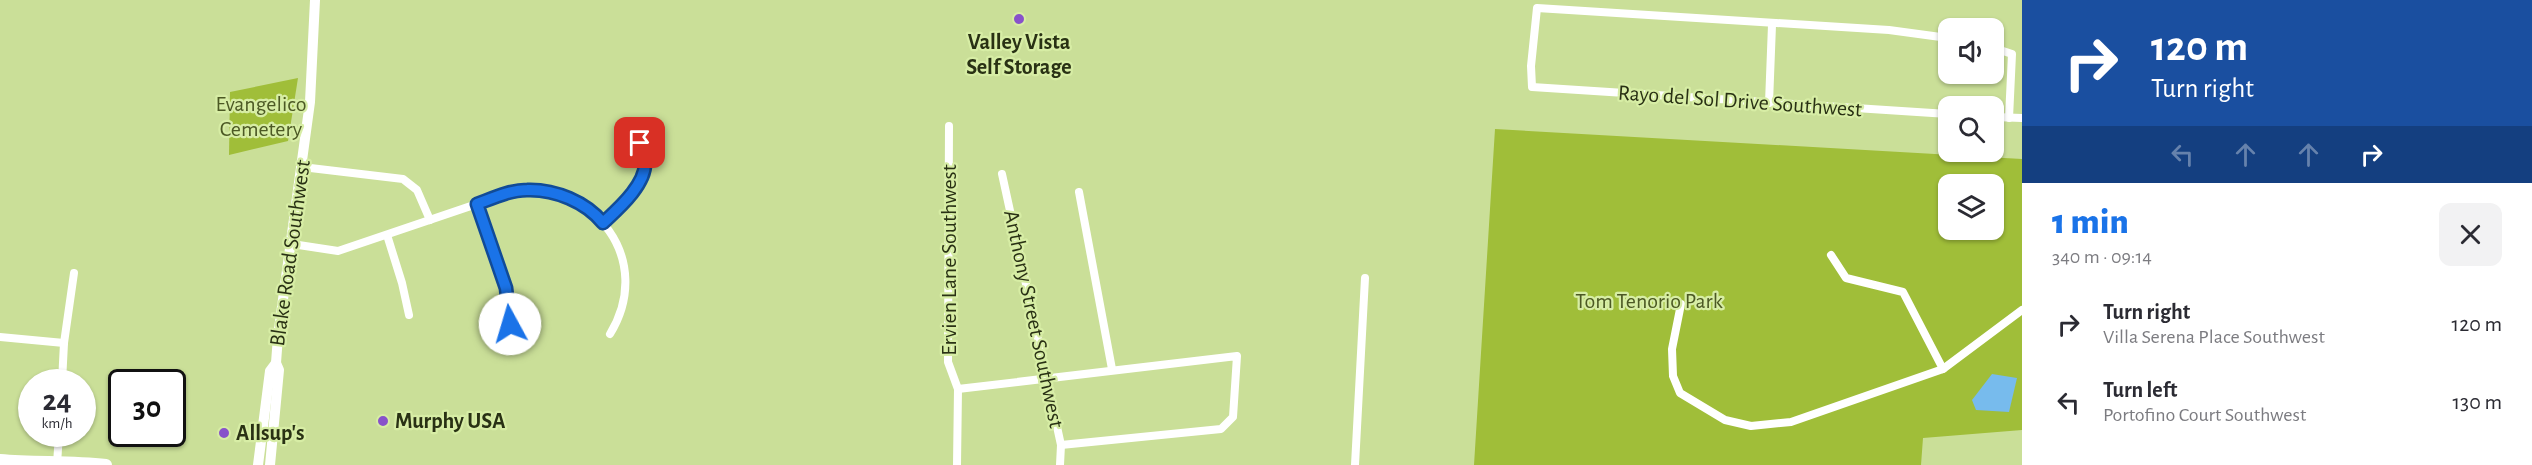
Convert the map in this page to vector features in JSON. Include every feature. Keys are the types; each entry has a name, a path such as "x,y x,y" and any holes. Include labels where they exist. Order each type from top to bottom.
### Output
{"main road":[{"name":"Blake Road Southwest","path":"258,465 270,371 276,363 310,102 315,0"},
{"name":"Blake Road Southwest","path":"270,465 279,370 276,363"},
{"path":"0,460 58,464 67,461 106,465"}],"street":[{"name":"Rayo del Sol Drive Southwest","path":"1772,25 1537,8 1531,66 1532,87 1938,113"},
{"path":"1769,103 1772,25 1889,30 1938,37"},
{"path":"2004,51 2012,54 2009,118"},
{"path":"2004,118 2022,118"},
{"name":"Ervien Lane Southwest","path":"949,126 948,362 958,389 957,465"},
{"path":"603,223 626,201 642,176 645,160 640,143"},
{"path":"302,167 403,179 417,190 430,220"},
{"name":"Anthony Street Southwest","path":"1002,174 1061,445 1060,465"},
{"path":"292,244 338,251 512,192 542,191 580,203 603,223 616,241 625,269 622,311 610,334"},
{"path":"1079,192 1112,369"},
{"path":"477,204 506,288 510,324"},
{"path":"387,235 409,315"},
{"path":"1831,255 1846,278 1903,292 1943,369"},
{"path":"63,369 74,273"},
{"path":"1355,465 1365,278"},
{"path":"1681,304 1672,349 1673,376 1680,393 1725,420 1751,426 1791,422 1943,369 2022,309"},
{"path":"0,337 64,343"},
{"path":"958,389 1237,356 1233,417 1221,429 1061,445"},
{"path":"58,464 59,447"}],"green space":[{"name":"Evangelico Cemetery","path":"298,78 288,141 229,155 230,92"},
{"name":"Tom Tenorio Park","path":"1495,129 1938,154 1938,162 2004,162 2004,158 2022,159 2022,430 1923,438 1921,465 1474,465"}],"water":[{"path":"1992,374 2017,378 2009,412 1976,410 1972,400"}],"place":[{"name":"Valley Vista Self Storage","path":"1019,19"},
{"name":"Murphy USA","path":"383,421"},
{"name":"Allsup's","path":"224,433"}],"route":[{"path":"510,324 506,288 477,204 512,192 542,191 580,203 603,223 626,201 642,176 645,160 640,143"}]}
